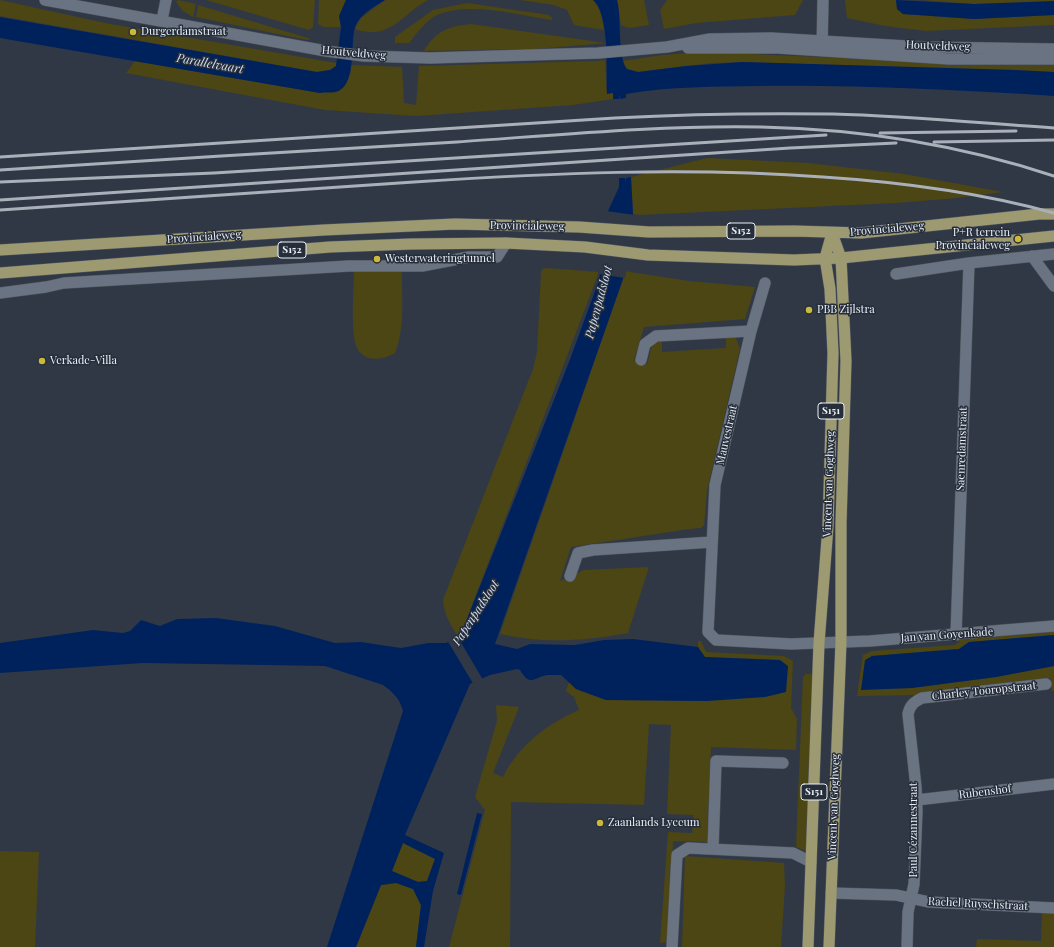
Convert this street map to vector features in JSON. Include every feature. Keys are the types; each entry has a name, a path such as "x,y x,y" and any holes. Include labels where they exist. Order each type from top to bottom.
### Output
{"main road":[{"name":"Provincialeweg","path":"0,250 324,230 440,225 579,227 649,232 861,233 1038,214 1054,214"},
{"name":"Vincent van Goghweg","path":"829,947 841,642 841,523 846,361 841,258 832,232"},
{"name":"Vincent van Goghweg","path":"808,947 819,643 828,526 833,353 830,289 825,258 832,232"},
{"name":"Provincialeweg","path":"0,273 330,247 506,242 585,247 648,255 781,260 841,258 1054,236"}],"street":[{"name":"Houtveldweg","path":"45,0 162,20 326,51 364,56 430,58 598,53 667,47 778,48 822,45 1054,49"},
{"path":"162,20 166,0"},
{"path":"822,45 823,0"},
{"name":"Houtveldweg","path":"822,45 949,59 1054,59"},
{"name":"Provincialeweg","path":"0,293 64,283 349,266 422,266 469,257 497,257 506,242"},
{"path":"896,274 969,263 1054,254"},
{"path":"1032,256 1054,286"},
{"name":"Saenredamstraat","path":"956,635 969,263"},
{"name":"Mauvestraat","path":"765,282 751,330 715,485 708,632 716,640 819,643"},
{"path":"642,360 645,344 656,336 751,330"},
{"path":"570,576 578,553 593,550 712,542"},
{"name":"Jan van Goyenkade","path":"841,642 956,635 1054,626"},
{"path":"819,643 841,642"},
{"name":"Charley Tooropstraat","path":"908,714 909,708 914,702 922,698 1046,684"},
{"name":"Paul Cézannestraat","path":"907,947 908,912 912,898 917,800 908,714"},
{"path":"713,849 716,761 783,763"},
{"name":"Rubenshof","path":"917,800 1054,784"},
{"name":"Vincent van Goghweg","path":"672,947 677,855 688,848 792,853 811,862"},
{"name":"Rachel Ruyschstraat","path":"831,893 896,894 929,902 1054,908"}],"shaded area":[{"path":"0,0 105,23 336,63 336,66 330,70 317,72 0,16"},
{"path":"178,0 196,4 193,17 183,11 176,2"},
{"path":"206,0 315,0 313,27 309,30"},
{"path":"319,0 346,0 339,16 341,27 324,27 318,24"},
{"path":"385,0 428,0 387,29 378,32 367,32 355,29 361,18"},
{"path":"520,0 594,0 600,7 604,30 574,25 567,10 554,5"},
{"path":"617,0 644,0 649,25 629,28 621,25"},
{"path":"667,0 803,0 795,15 696,23 664,29 660,10"},
{"path":"845,0 896,0 897,9 903,14 974,19 1054,15 1054,25 926,31 885,26 847,18"},
{"path":"922,0 1054,0 1054,2 974,4"},
{"path":"467,3 549,15 552,20 494,10 464,9 450,11 437,15 429,20 409,43 395,43 395,37 433,10"},
{"path":"198,5 311,39 307,40 196,17"},
{"path":"471,24 606,43 536,49 424,51 428,44 438,34 456,26"},
{"path":"702,52 938,62 1054,63 1054,72 743,62 711,63 638,72 627,70 622,61 662,55"},
{"path":"605,60 607,93 613,93 613,99 573,105 416,116 325,110 126,73 135,61 320,93 351,73 350,65 402,67 404,103 416,105 419,66"},
{"path":"707,158 808,163 904,174 1003,192 957,198 896,203 639,215 633,214 631,177"},
{"path":"402,266 402,321 401,332 395,353 380,358 369,358 360,353 355,341 353,321 354,268"},
{"path":"546,268 599,272 461,634 457,635 446,614 443,600 533,369 537,352 541,273 542,269"},
{"path":"624,271 689,281 755,287 745,319 644,327 634,360 647,364 653,341 662,340 662,352 726,348 726,335 736,338 740,349 707,491 704,525 701,528 571,547 560,581 584,570 649,567 628,633 596,638 564,640 532,639 500,634 623,279"},
{"path":"1054,631 1054,635 969,642 959,649 872,656 861,689 912,688 996,677 1054,666 1054,691 1052,691 1050,678 914,695 857,696 863,655 872,651 955,645 959,642 959,639"},
{"path":"698,641 701,641 706,652 784,656 793,661 791,708 797,719 796,750 711,747 707,842 673,841 668,942 660,943 668,832 692,833 694,815 667,814 671,725 649,724 644,805 511,802 510,947 449,947 485,810 475,797 497,721 496,705 519,707 493,773 503,777 517,755 535,737 556,722 579,710 574,697 566,691 569,682 576,689 606,700 707,701 780,660 704,657 698,647"},
{"path":"806,674 813,674 806,851 796,847 803,677"},
{"path":"403,843 435,859 427,881 418,882 392,871"},
{"path":"0,851 39,852 35,947 0,947"},
{"path":"685,856 784,863 785,886 781,947 682,947"},
{"path":"396,883 413,889 421,906 416,947 356,947 381,885"},
{"path":"1042,907 1054,908 1054,947 976,947 977,939 1041,941"}],"water":[{"name":"Parallelvaart","path":"346,0 385,0 368,11 357,23 354,34 350,73 343,88 336,92 320,93 0,38 0,17 317,72 330,70 336,66 341,27 339,16"},
{"path":"593,0 617,0 622,56 624,63 627,69 638,72 686,66 743,62 1054,72 1054,96 908,88 761,86 693,87 643,91 626,94 626,98 620,99 619,95 619,99 613,99 613,93 607,94 605,30 598,7"},
{"path":"896,0 974,4 1054,1 1054,15 974,19 903,14 897,9"},
{"name":"Papenpadsloot","path":"631,177 633,214 623,279 495,644 517,649 530,644 575,645 604,640 633,639 698,647 705,657 780,660 788,666 786,692 765,697 707,701 606,700 576,689 561,675 547,675 529,680 520,670 517,669 490,675 470,684 405,835 444,853 433,891 424,947 416,947 421,905 413,889 396,883 381,885 356,947 327,947 403,711 398,699 390,690 383,685 325,666 143,663 0,673 0,643 93,630 123,633 130,631 141,620 160,626 177,619 216,618 275,626 335,643 361,642 401,648 428,643 446,643 461,634 569,362 599,280 608,211 619,187 619,178 625,178 626,182 626,178","holes":["403,843 435,859 427,881 418,882 392,871"]},
{"path":"1054,635 1054,666 996,677 912,688 861,690 865,660 872,656 959,649 969,642"},
{"path":"477,813 482,814 461,895 457,894"}],"pier":[{"path":"606,211 635,215 625,278 598,274"},
{"path":"456,634 483,680 474,685 447,640"}],"railway":[{"path":"0,157 615,118 696,115 861,115 1054,128"},
{"path":"0,170 457,142 609,131 761,127 835,131 872,135 946,147 1018,165 1054,176"},
{"path":"880,133 1016,131"},
{"path":"0,182 214,173 826,135"},
{"path":"934,142 1054,140"},
{"path":"0,200 790,148 896,143"},
{"path":"0,210 465,179 618,172 721,172 823,177 910,185 997,199 1054,213"}],"place":[{"name":"Durgerdamstraat","path":"133,32"},
{"name":"P+R terrein Provincialeweg","path":"1018,239"},
{"name":"Westerwateringtunnel","path":"377,259"},
{"name":"PBB Zijlstra","path":"809,310"},
{"name":"Verkade-Villa","path":"42,361"},
{"name":"Zaanlands Lyceum","path":"600,823"}]}
